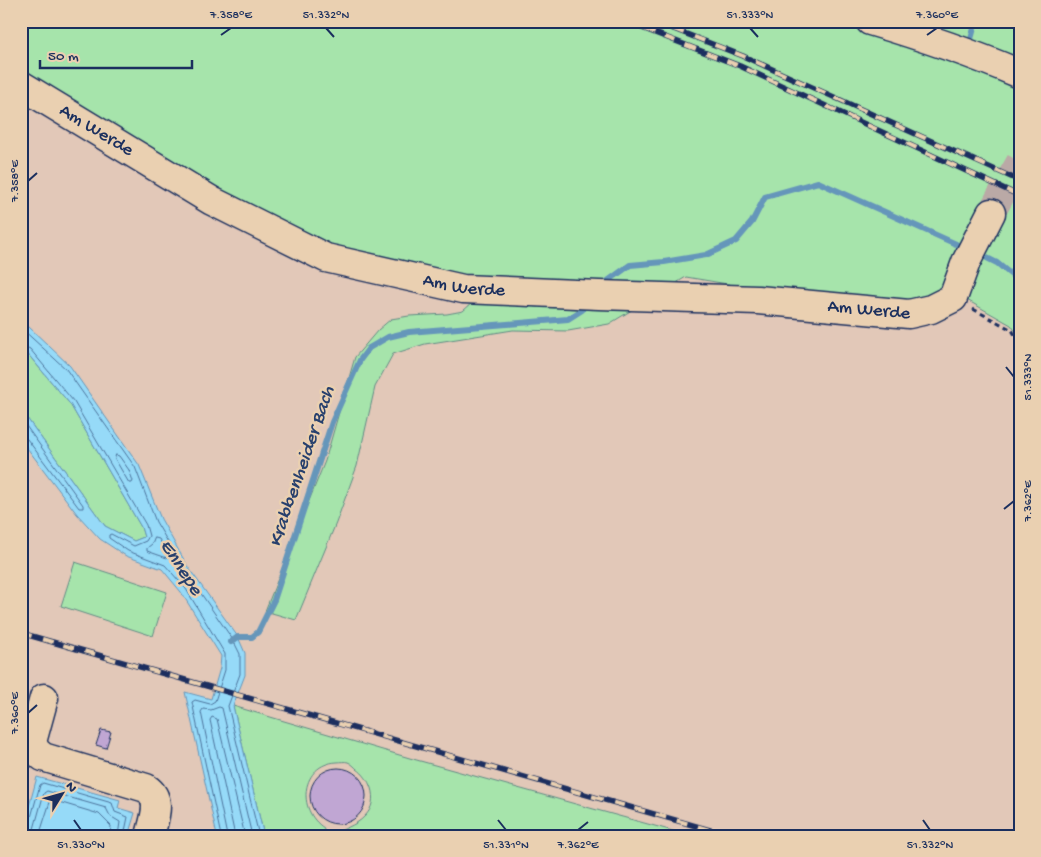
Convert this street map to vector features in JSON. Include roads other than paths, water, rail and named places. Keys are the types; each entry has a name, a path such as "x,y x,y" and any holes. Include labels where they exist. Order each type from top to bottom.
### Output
{"street":[{"path":"870,21 921,36 1020,74"},
{"name":"Am Werde","path":"21,85 212,201 326,258 462,289 599,296 758,300 909,314 931,309 953,298 966,262 991,213"},
{"path":"44,698 32,742 36,750 43,757 151,791 157,810 150,836"}],"water":[{"name":"Ennepe","path":"21,323 29,327 70,366 139,465 161,519 188,567 238,637 245,653 245,675 233,706 264,836 217,836 185,692 211,699 220,668 221,656 181,592 162,569 126,556 100,539 77,514 21,440 21,410 105,526 134,541 144,537 141,527 70,404 26,352 21,349"},
{"path":"37,777 120,800 118,808 135,813 128,836 21,836"}],"waterway":[{"path":"971,39 976,21"},
{"path":"608,281 630,265 706,255 736,241 752,222 765,197 818,182 956,244"},
{"path":"987,258 997,263 1020,282"},
{"name":"Krabbenheider Bach","path":"231,642 238,637 252,637 258,632 274,600 332,422 360,360 369,348 388,337 409,332 568,319 582,310"}],"tunnel":[{"path":"991,213 1020,162"}],"railway":[{"path":"624,21 740,66 1020,196"},
{"path":"653,21 743,56 1020,181"},
{"path":"21,633 731,836"}]}
